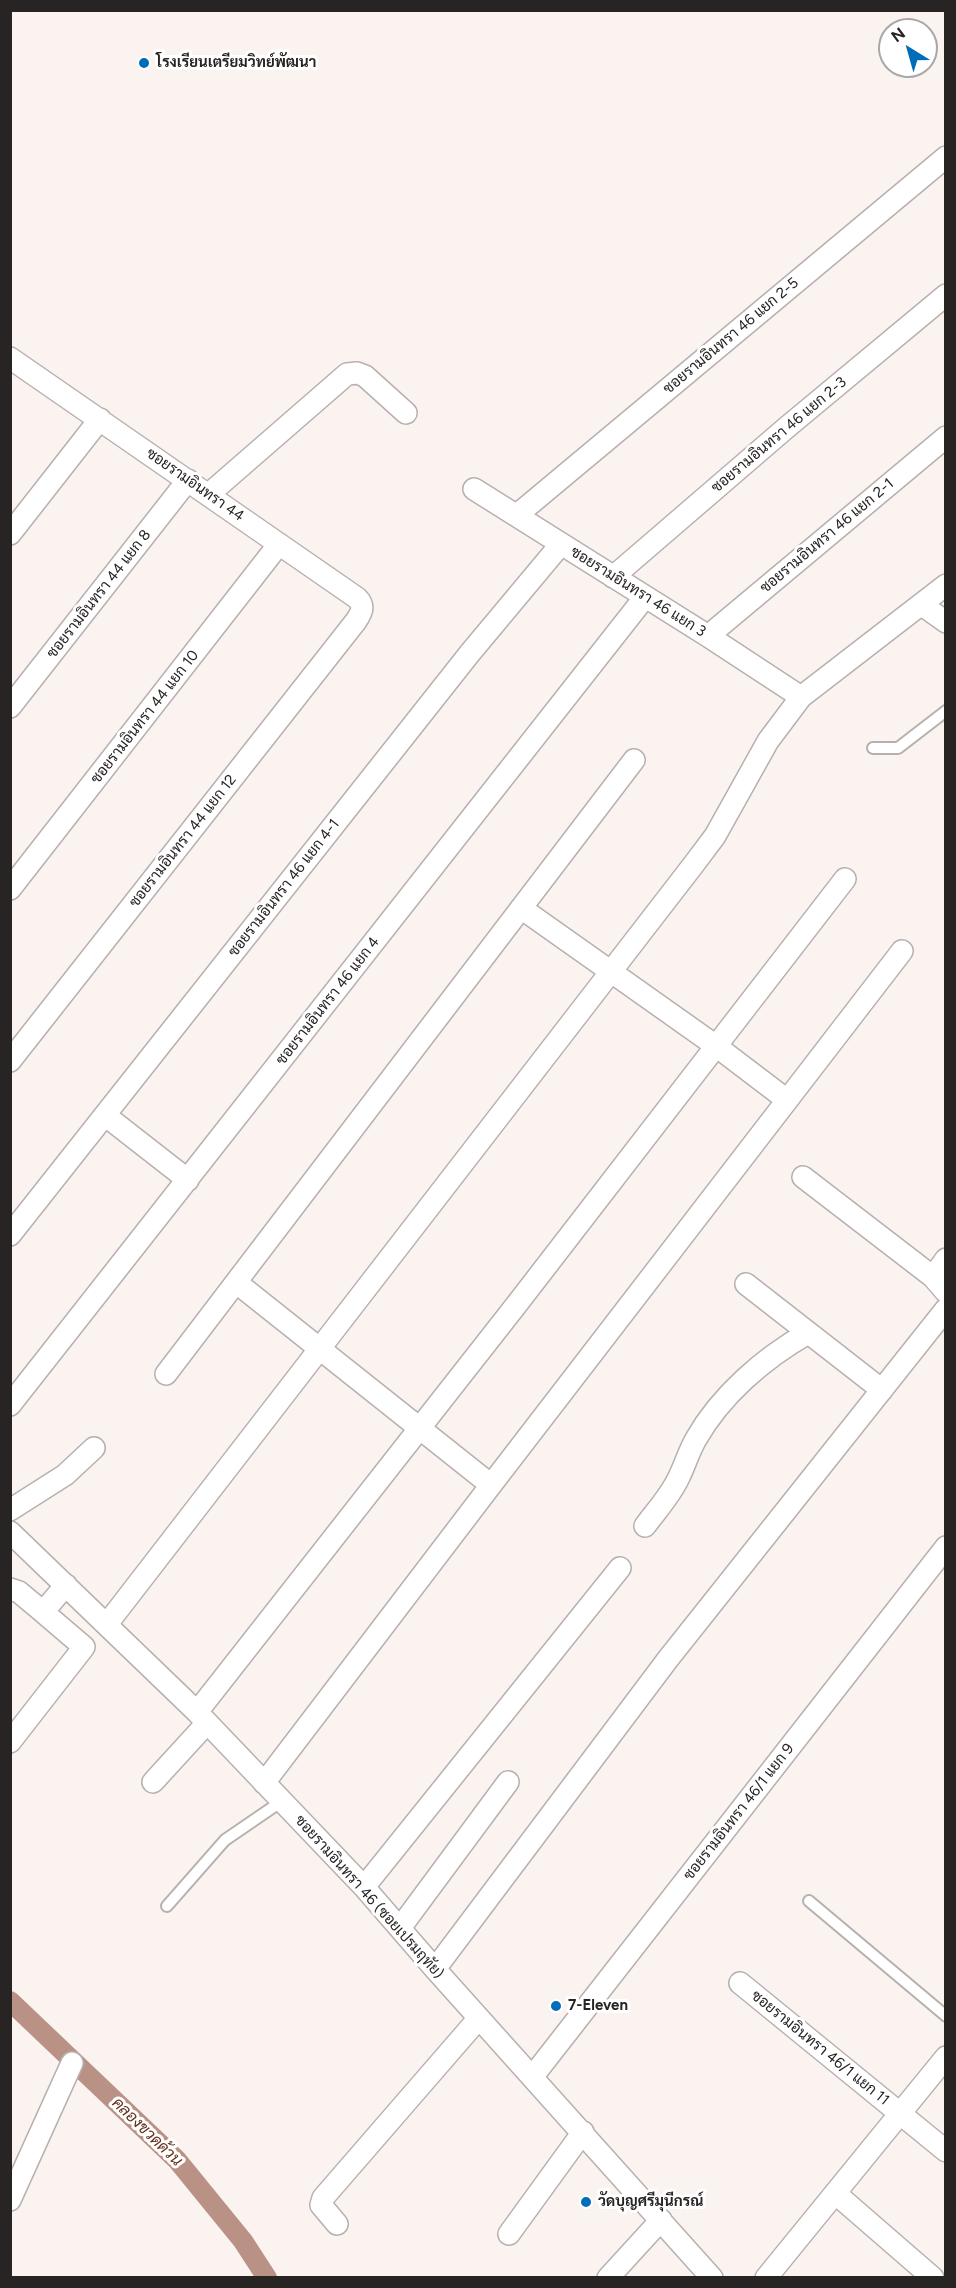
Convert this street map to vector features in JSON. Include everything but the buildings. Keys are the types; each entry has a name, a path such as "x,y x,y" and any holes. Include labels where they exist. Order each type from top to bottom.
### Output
{"street":[{"name":"ซอยรามอินทรา 46 แยก 2-5","path":"517,515 945,157"},
{"name":"ซอยรามอินทรา 46 แยก 2-3","path":"613,577 945,295"},
{"name":"ซอยรามอินทรา 44","path":"10,358 357,598 363,608 356,621"},
{"path":"209,494 347,374 357,373 365,376 406,413"},
{"path":"10,534 100,419"},
{"name":"ซอยรามอินทรา 46 แยก 2-1","path":"708,636 945,437"},
{"name":"ซอยรามอินทรา 44 แยก 8","path":"10,707 188,480"},
{"name":"ซอยรามอินทรา 46 แยก 3","path":"474,489 801,697"},
{"name":"ซอยรามอินทรา 44 แยก 10","path":"10,889 279,544"},
{"name":"ซอยรามอินทรา 46 แยก 4-1","path":"10,1235 470,653 561,544"},
{"path":"107,1624 715,836 754,763 801,697 945,585"},
{"name":"ซอยรามอินทรา 46 แยก 4","path":"10,1405 645,597"},
{"path":"922,605 945,622"},
{"name":"ซอยรามอินทรา 44 แยก 12","path":"10,1061 356,621"},
{"path":"166,1374 634,760"},
{"path":"153,1782 420,1428 845,879"},
{"path":"522,908 716,1046 787,1100"},
{"path":"264,1783 902,951"},
{"path":"105,1116 188,1180"},
{"path":"803,1177 939,1284 945,1259"},
{"path":"237,1283 491,1485"},
{"path":"746,1284 882,1390"},
{"path":"435,1969 668,1659 945,1309"},
{"path":"645,1526 679,1479 696,1440 729,1395 782,1349 808,1333"},
{"path":"10,1510 65,1475 94,1448"},
{"name":"ซอยรามอินทรา 46 (ซอยเปรมฤทัย)","path":"10,1532 202,1718 364,1887 712,2277"},
{"name":"ซอยรามอินทรา 46/1 แยก 9","path":"533,2076 945,1547"},
{"path":"364,1887 620,1568"},
{"path":"44,1612 66,1585"},
{"path":"10,1589 19,1592 84,1647 10,1742"},
{"path":"400,1928 508,1782"},
{"name":"ซอยรามอินทรา 46/1 แยก 11","path":"740,1983 945,2151"},
{"path":"338,2224 321,2205 323,2198 479,2018"},
{"name":"ซอยรามอินทรา 46/1 แยก 11","path":"766,2277 945,2057"},
{"path":"10,2200 72,2063"},
{"path":"509,2234 583,2132"},
{"path":"835,2193 919,2273"},
{"path":"608,2277 661,2220"}],"lane":[{"path":"873,748 898,748 945,711"},
{"path":"167,1906 225,1840 282,1801"},
{"path":"809,1901 945,2016"}],"waterway":[{"name":"คลองขวดด้วน","path":"10,2001 177,2160 243,2241 267,2278"}],"place":[{"name":"โรงเรียนเตรียมวิทย์พัฒนา","path":"144,63"},
{"name":"7-Eleven","path":"556,2006"},
{"name":"วัดบุญศรีมุนีกรณ์","path":"586,2202"}]}
